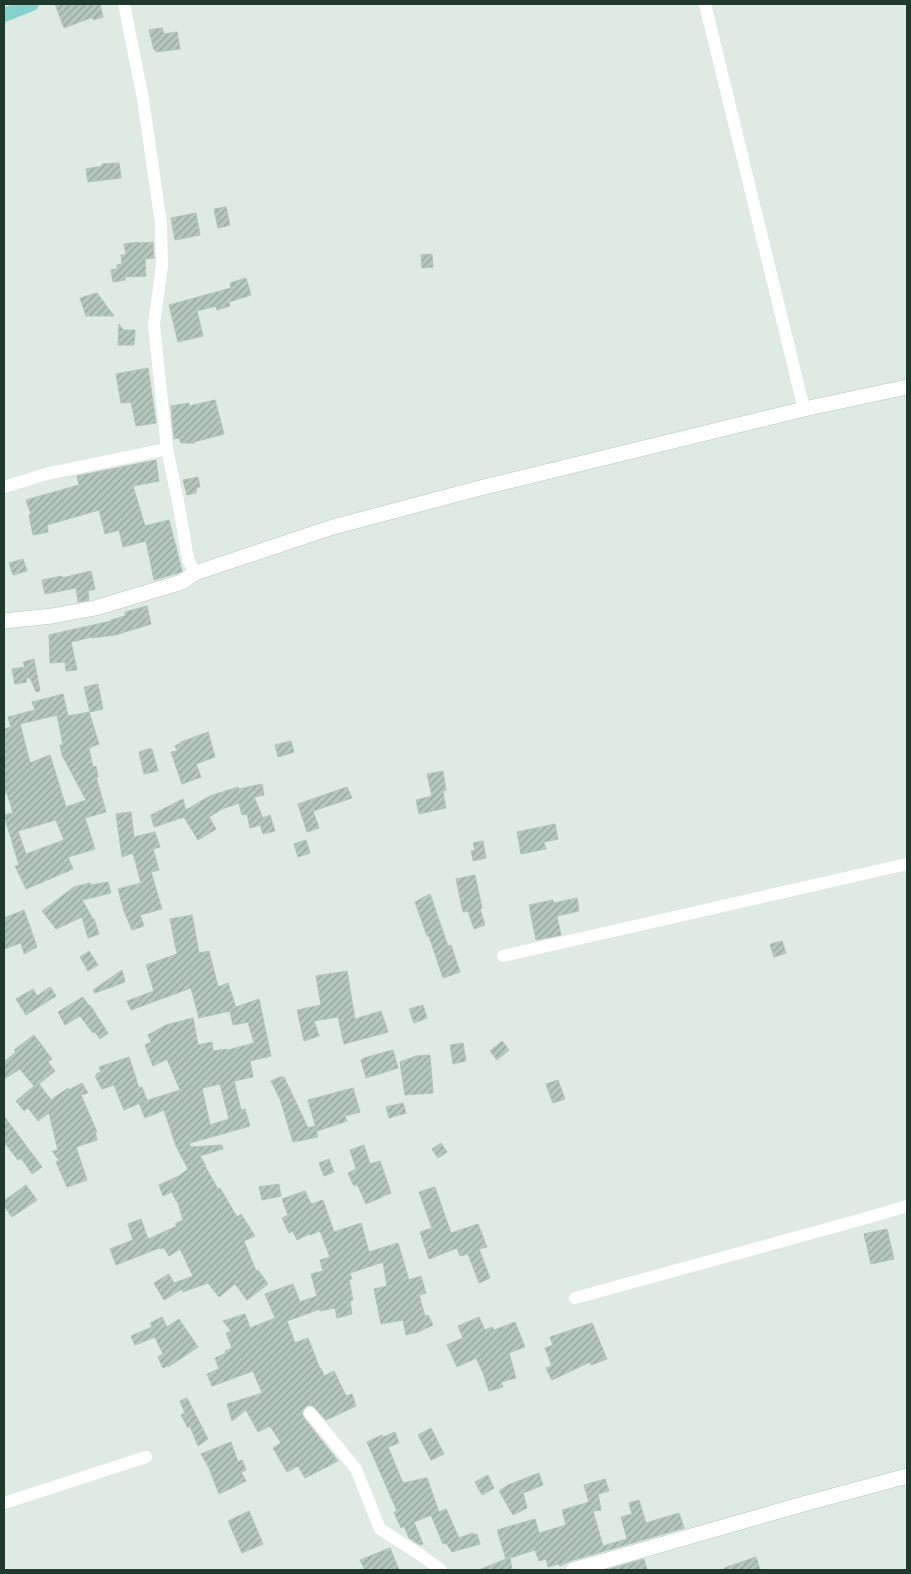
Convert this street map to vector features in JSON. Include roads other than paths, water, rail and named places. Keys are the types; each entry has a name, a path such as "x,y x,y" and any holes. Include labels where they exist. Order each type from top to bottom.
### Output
{"street":[{"path":"124,4 142,98 161,224 162,265 154,325 166,449 180,506 188,559 195,573"},
{"path":"705,4 804,409"},
{"path":"4,621 52,616 95,608 182,582 195,573 333,527 480,488 804,409 907,387"},
{"path":"4,487 46,474 166,449"},
{"path":"503,956 907,864"},
{"path":"575,1298 863,1220 907,1206"},
{"path":"310,1413 356,1469 380,1529 441,1570"},
{"path":"4,1503 146,1457"},
{"path":"573,1570 907,1476"}],"waterway":[{"path":"4,15 32,4"}]}
